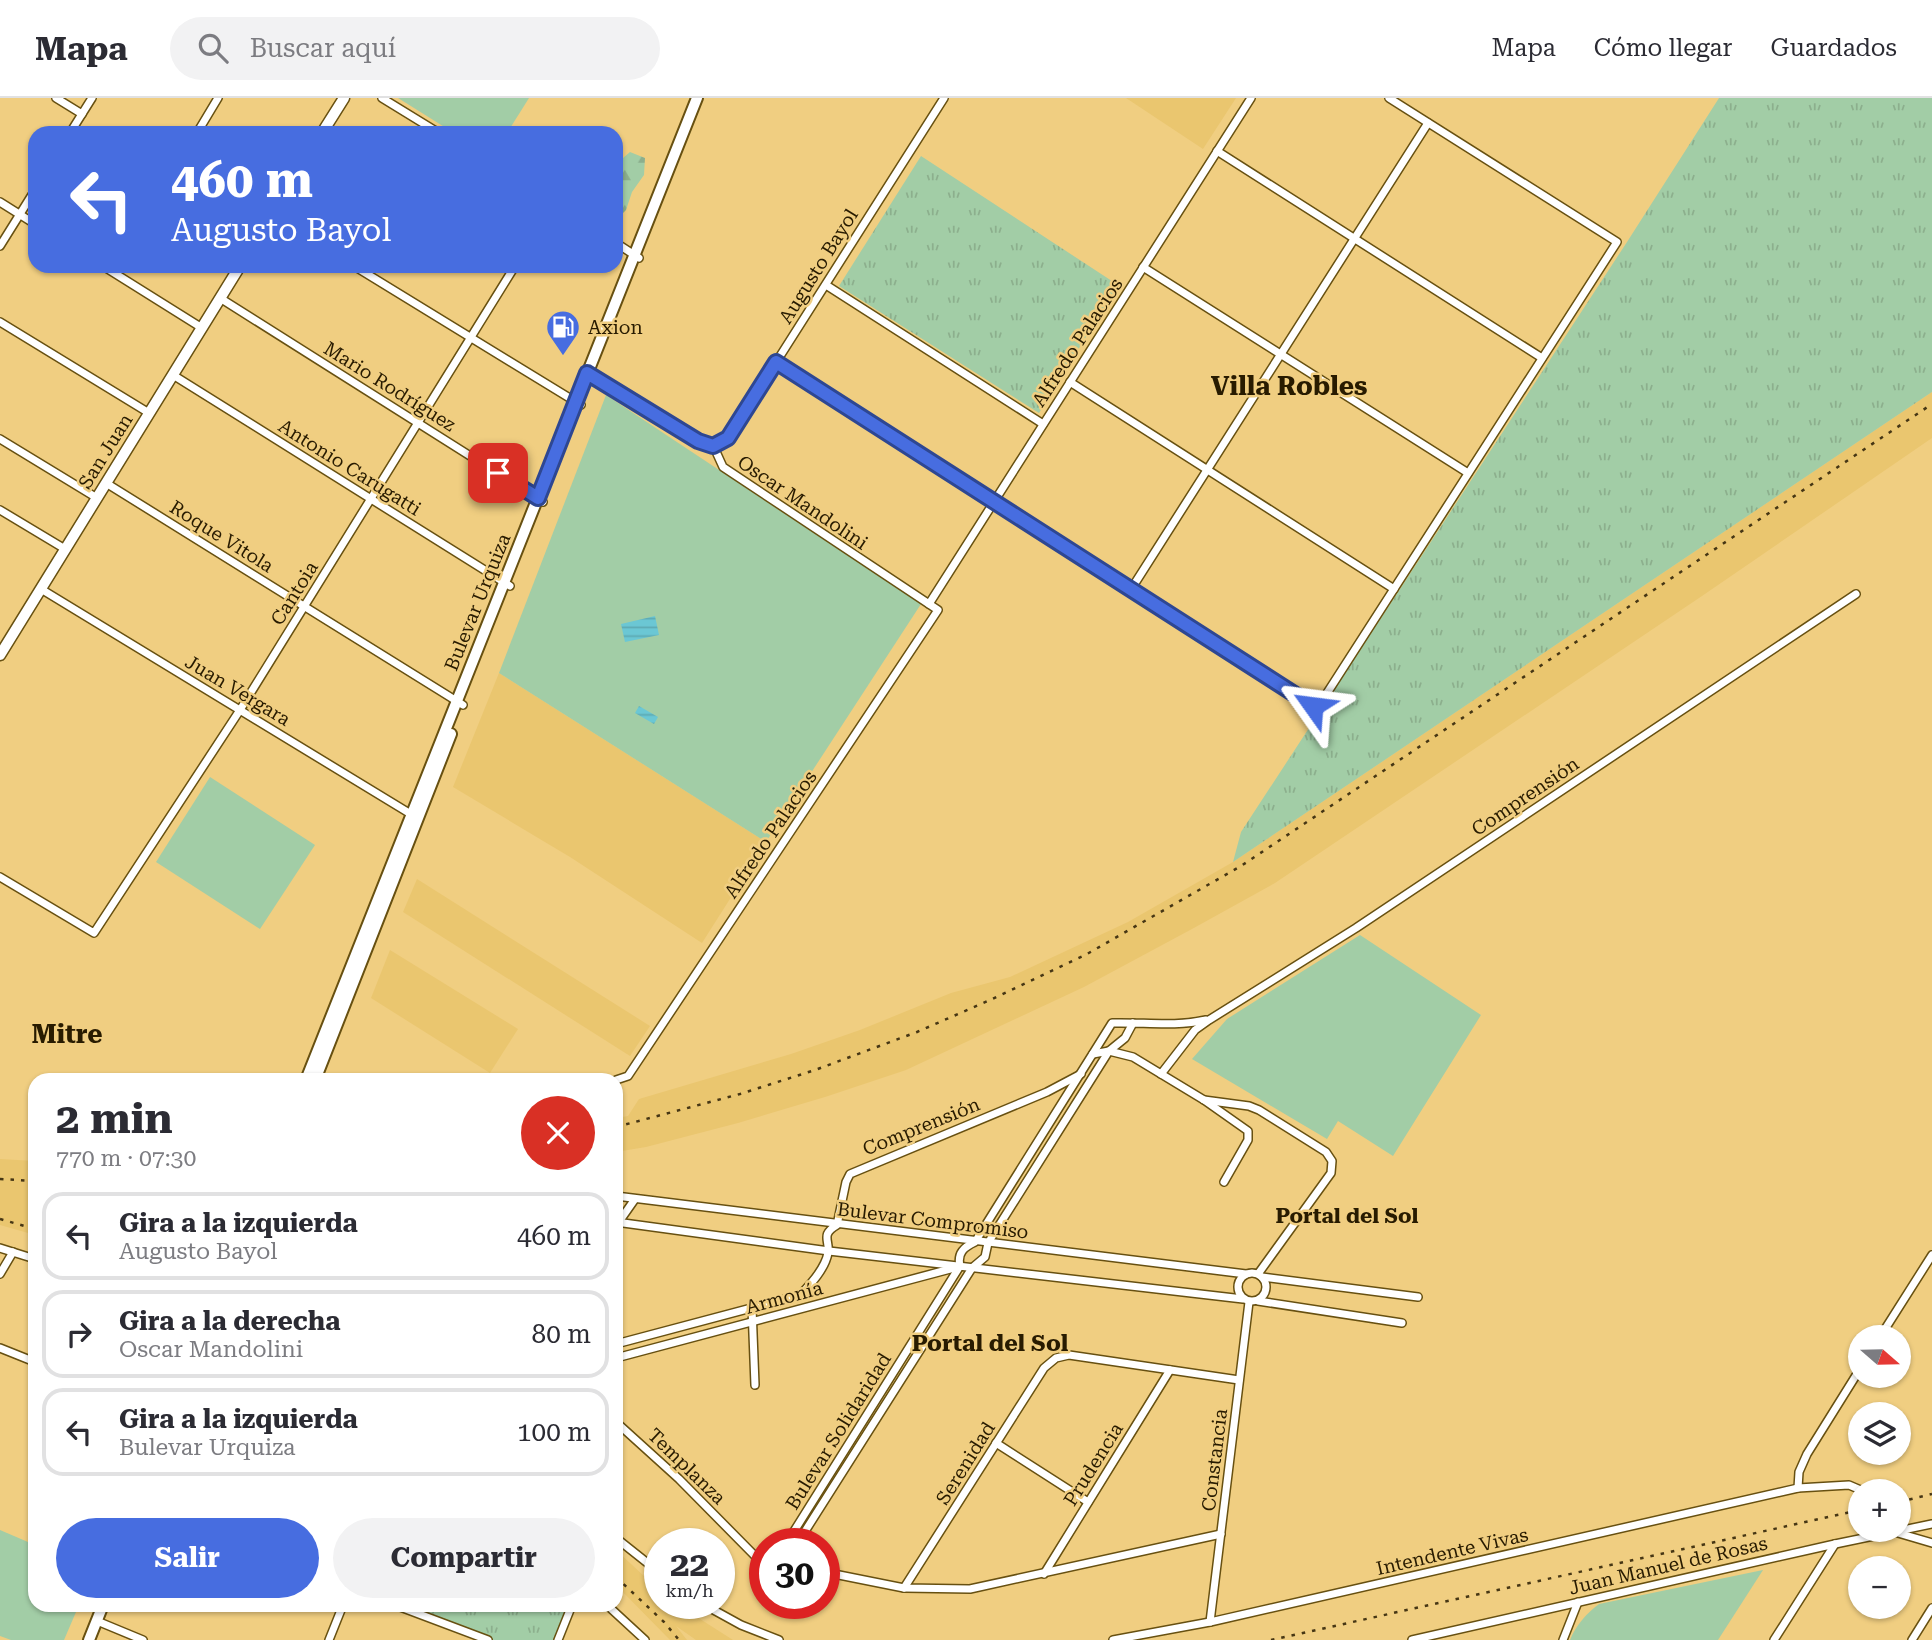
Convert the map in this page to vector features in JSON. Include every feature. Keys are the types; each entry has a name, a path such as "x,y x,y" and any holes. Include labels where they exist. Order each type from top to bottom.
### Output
{"main road":[{"name":"Bulevar Urquiza","path":"309,1073 460,703 697,98"},
{"name":"Bulevar Urquiza","path":"637,256 703,98"},
{"name":"Bulevar Urquiza","path":"318,1073 414,817"},
{"path":"83,1640 94,1612"},
{"path":"89,1640 100,1612"}],"street":[{"path":"56,98 82,114"},
{"path":"74,126 92,98"},
{"path":"201,126 218,98"},
{"path":"326,126 344,98"},
{"path":"382,98 428,126"},
{"name":"Augusto Bayol","path":"713,446 728,438 944,98"},
{"name":"Alfredo Palacios","path":"929,604 1251,98"},
{"path":"776,362 1130,591 1313,706 1320,704 1617,242 1389,98"},
{"path":"1130,591 1428,123"},
{"path":"1217,151 1542,358"},
{"path":"0,246 28,201"},
{"path":"0,202 28,219"},
{"path":"623,247 637,256"},
{"path":"1143,267 1468,473"},
{"path":"120,273 202,328"},
{"name":"San Juan","path":"0,655 236,273"},
{"path":"366,273 579,403"},
{"name":"Cantoia","path":"0,877 94,933 240,710 511,273"},
{"path":"826,285 1044,424"},
{"name":"Mario Rodríguez","path":"220,298 540,500"},
{"path":"0,322 149,413"},
{"name":"Oscar Mandolini","path":"590,374 698,441 713,446 723,467 938,610"},
{"name":"Antonio Carugatti","path":"173,375 507,584"},
{"path":"1070,382 1394,589"},
{"path":"0,439 97,498"},
{"name":"Roque Vitola","path":"106,483 460,703"},
{"path":"0,510 65,550"},
{"name":"Juan Vergara","path":"41,589 414,817"},
{"name":"Comprensión","path":"1161,1074 1195,1030 1209,1020 1356,928 1856,594"},
{"name":"Alfredo Palacios","path":"623,1078 628,1076 938,610"},
{"name":"Comprensión","path":"1133,1023 1188,1024 1209,1020"},
{"name":"Bulevar Solidaridad","path":"796,1528 960,1266 960,1253 975,1242 1112,1023 1133,1023 1125,1038 1109,1051 988,1243 985,1257 972,1268 807,1528"},
{"path":"1093,1054 1109,1051 1133,1057 1204,1100 1248,1131 1248,1140 1224,1182"},
{"name":"Comprensión","path":"829,1251 826,1237 830,1229 837,1225 850,1174 1081,1074"},
{"path":"1204,1100 1249,1106 1259,1110 1326,1152 1332,1161 1331,1173 1260,1275"},
{"name":"Bulevar Compromiso","path":"623,1197 1246,1274"},
{"path":"623,1215 635,1199"},
{"path":"623,1224 829,1251 1258,1301 1402,1323"},
{"path":"0,1248 28,1257"},
{"name":"Armonía","path":"623,1342 800,1295 813,1282 829,1251"},
{"path":"0,1274 13,1252"},
{"path":"1888,1325 1932,1255"},
{"name":"Armonía","path":"623,1355 960,1266"},
{"path":"1246,1300 1240,1295 1238,1286 1246,1274 1418,1297"},
{"path":"1258,1301 1266,1290 1265,1280 1260,1275"},
{"name":"Constancia","path":"1210,1622 1246,1300"},
{"path":"752,1308 755,1385"},
{"path":"0,1348 28,1359"},
{"name":"Serenidad","path":"904,1588 1044,1368 1056,1358 1069,1355 1170,1370"},
{"path":"1170,1370 1239,1380"},
{"name":"Prudencia","path":"1044,1574 1170,1370"},
{"path":"1798,1488 1799,1472 1807,1454 1848,1388"},
{"name":"Templanza","path":"623,1428 679,1479 749,1550"},
{"path":"996,1443 1088,1502"},
{"name":"Intendente Vivas","path":"1113,1640 1210,1622 1798,1488 1848,1485"},
{"name":"Juan Manuel de Rosas","path":"1911,1528 1932,1524"},
{"path":"840,1575 904,1588 970,1589 1221,1534"},
{"path":"1911,1537 1932,1543"},
{"name":"Juan Manuel de Rosas","path":"1414,1640 1848,1540"},
{"path":"623,1544 644,1560"},
{"path":"1774,1640 1835,1544"},
{"path":"1563,1640 1578,1602"},
{"path":"1912,1640 1932,1608"},
{"path":"329,1640 340,1612"},
{"path":"414,1612 488,1640"},
{"path":"558,1640 569,1612"},
{"path":"615,1612 645,1640"},
{"path":"730,1619 779,1640"},
{"path":"96,1622 143,1640"}],"shaded area":[{"path":"1126,98 1236,98 1203,149"},
{"path":"1932,392 1932,438 1275,883 1084,987 906,1070 738,1123 623,1151 623,1117 628,1116 639,1099 791,1054 860,1030 951,993 1010,977 1128,922 1233,862"},
{"path":"499,673 766,842 702,943 570,857 453,787"},
{"path":"417,879 650,1026 630,1056 403,912"},
{"path":"390,950 518,1029 490,1073 371,998"},
{"path":"0,1159 28,1161 28,1233 0,1225"},
{"path":"623,1557 644,1576 644,1614 623,1592"},
{"path":"649,1619 700,1619 733,1640 696,1640 676,1626 687,1640 670,1640"}],"green space":[{"path":"398,98 529,98 511,126 443,126"},
{"path":"1719,98 1932,98 1932,392 1233,862 1241,832"},
{"path":"630,152 645,158 644,175 632,192 623,213 623,158"},
{"path":"921,156 1118,285 1039,413 839,286"},
{"path":"606,395 921,604 766,842 499,673"},
{"path":"210,777 315,845 260,929 156,862"},
{"path":"1360,935 1481,1015 1393,1156 1338,1121 1327,1139 1192,1059 1227,1019"},
{"path":"0,1530 28,1542 28,1612 76,1612 64,1640 11,1640 0,1636"},
{"path":"1763,1570 1718,1640 1570,1640 1582,1620 1599,1604"},
{"path":"414,1612 569,1612 558,1640 488,1640"}],"water":[{"path":"655,616 659,635 625,642 621,624"},
{"path":"639,706 658,717 654,724 635,713"}],"railway":[{"path":"623,1125 740,1094 815,1070 917,1032 1087,954 1241,866 1932,404"},
{"path":"0,1179 28,1181"},
{"path":"0,1219 28,1227"},
{"path":"1911,1499 1932,1494"},
{"path":"1271,1640 1848,1513"},
{"path":"623,1584 679,1640"}],"place":[{"name":"Axion","path":"563,357"}],"district":[{"name":"Villa Robles","path":"1289,386"},
{"name":"Mitre","path":"67,1034"},
{"name":"Portal del Sol","path":"1347,1216"},
{"name":"Portal del Sol","path":"990,1343"}],"route":[{"path":"498,473 538,498 587,373 698,441 713,446 728,438 776,362 1313,706"}]}
